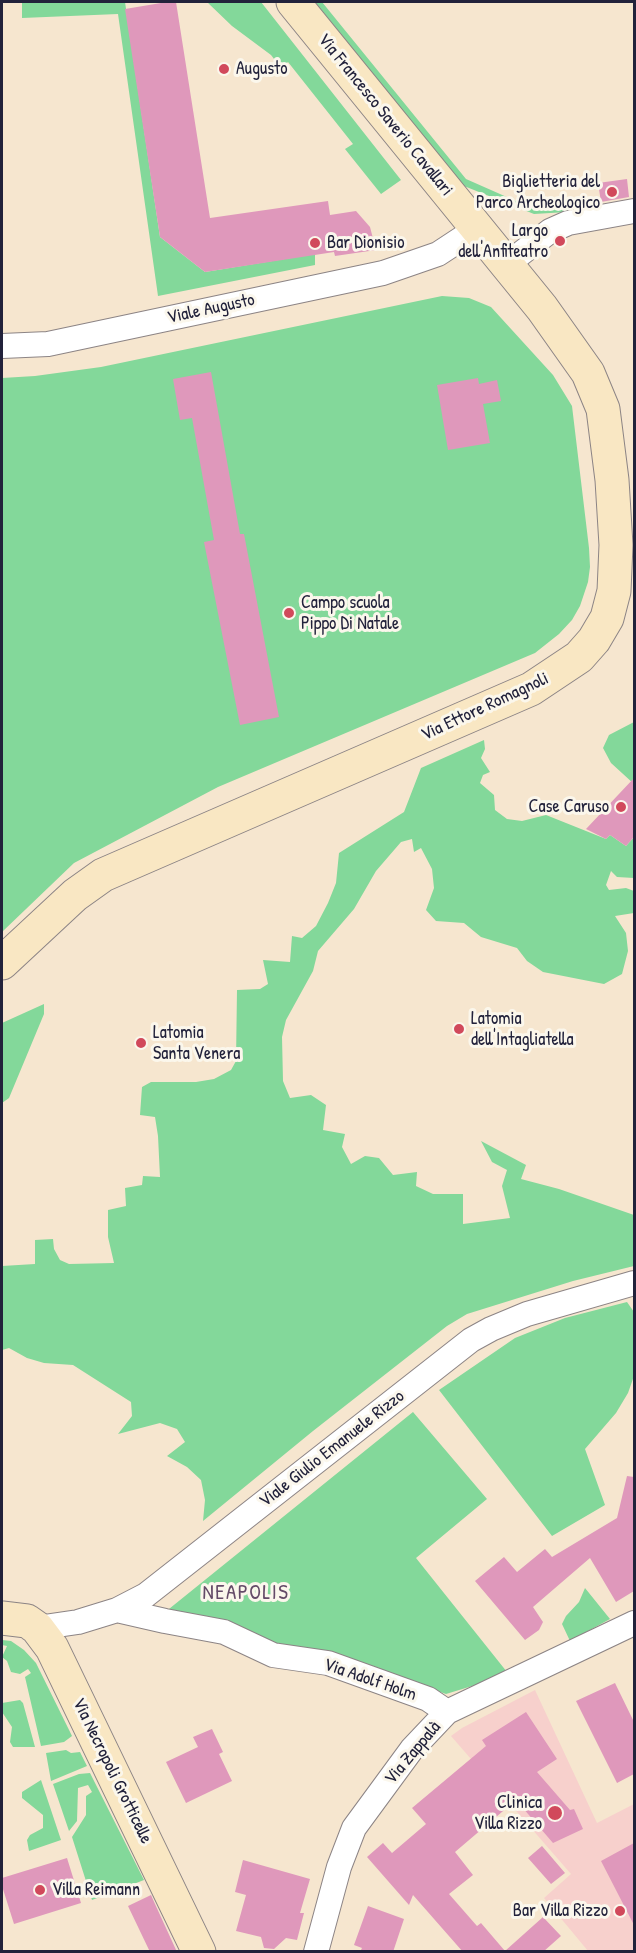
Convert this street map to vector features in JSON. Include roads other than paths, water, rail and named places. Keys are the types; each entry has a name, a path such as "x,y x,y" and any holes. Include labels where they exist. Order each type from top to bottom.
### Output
{"main road":[{"name":"Via Francesco Saverio Cavallari","path":"293,2 476,229"},
{"name":"Via Ettore Romagnoli","path":"2,963 75,894 104,874 531,689 579,657 594,640 607,618 614,591 616,545 612,480 603,409 588,373 542,308 476,229"},
{"path":"2,1618 27,1622 38,1628"},
{"name":"Via Necropoli Grotticelle","path":"38,1628 65,1672 199,1952"}],"street":[{"path":"506,265 550,231 568,223 634,211"},
{"name":"Viale Augusto","path":"2,346 48,344 383,273 438,254 476,229"},
{"name":"Viale Giulio Emanuele Rizzo","path":"38,1628 78,1622 117,1610 146,1595 471,1340 527,1314 634,1283"},
{"name":"Via Adolf Holm","path":"117,1610 165,1622 224,1632 273,1654 328,1664 429,1699 447,1712"},
{"name":"Via Zappalà","path":"316,1952 339,1867 354,1828 412,1749 447,1712 634,1623"}],"place":[{"name":"Augusto","path":"224,69"},
{"name":"Biglietteria del Parco Archeologico","path":"612,192"},
{"name":"Largo dell'Anfiteatro","path":"560,241"},
{"name":"Bar Dionisio","path":"315,243"},
{"name":"Campo scuola Pippo Di Natale","path":"289,613"},
{"name":"Case Caruso","path":"621,807"},
{"name":"Latomia dell'Intagliatella","path":"459,1029"},
{"name":"Latomia Santa Venera","path":"141,1043"},
{"name":"Clinica Villa Rizzo","path":"555,1813"},
{"name":"Villa Reimann","path":"40,1890"},
{"name":"Bar Villa Rizzo","path":"620,1911"}],"district":[{"name":"NEAPOLIS","path":"246,1593"}]}
